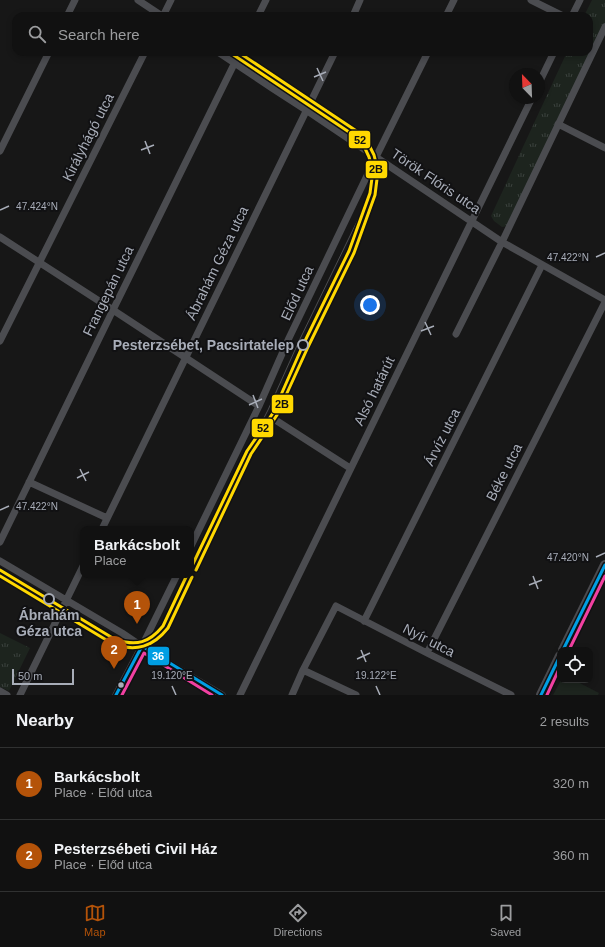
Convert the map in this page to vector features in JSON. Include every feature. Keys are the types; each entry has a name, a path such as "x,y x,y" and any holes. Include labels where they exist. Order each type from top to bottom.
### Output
{"street":[{"path":"69,12 75,0"},
{"path":"138,0 157,12"},
{"path":"165,12 171,0"},
{"path":"260,12 266,0"},
{"path":"354,12 360,0"},
{"path":"448,12 454,0"},
{"path":"531,0 555,12"},
{"path":"574,12 580,0"},
{"path":"593,53 605,28"},
{"path":"0,151 47,56"},
{"name":"Királyhágó utca","path":"0,341 143,56"},
{"name":"Török Flóris utca","path":"224,56 376,156 501,241 605,301"},
{"name":"Frangepán utca","path":"0,542 238,56"},
{"name":"Ábrahám Géza utca","path":"103,526 333,56"},
{"name":"Előd utca","path":"194,540 259,406 376,156 426,56"},
{"path":"545,71 552,56"},
{"path":"456,334 591,56"},
{"name":"Alsó határút","path":"240,695 529,104"},
{"path":"558,124 605,148"},
{"path":"0,237 259,406"},
{"name":"Árvíz utca","path":"364,621 542,265"},
{"name":"Béke utca","path":"427,653 605,301"},
{"path":"277,421 350,468"},
{"path":"29,482 107,518"},
{"path":"0,561 122,633 222,695"},
{"path":"564,647 605,565"},
{"path":"20,695 80,572"},
{"path":"116,695 176,578"},
{"name":"Nyír utca","path":"303,670 336,606 511,695"},
{"path":"541,695 557,662"},
{"path":"292,695 303,670 356,695"},
{"path":"0,691 7,695"}],"green space":[{"path":"592,0 605,0 605,24 593,49 593,12 586,12"},
{"path":"565,56 590,56 508,226 502,227 494,221 491,216 543,104 545,104 545,99"},
{"path":"0,633 30,648 9,691 0,687"},
{"path":"559,683 580,683 599,693 598,695 553,695"}],"tram line":[{"path":"247,451 268,410 299,341 365,205"}],"transit line":[{"name":"52","path":"194,562 247,451 273,413 303,345 349,251 370,193 372,178 369,157 363,144 358,138 235,56"},
{"name":"2B","path":"196,570 251,454 277,415 354,253 375,195 377,179 374,155 367,141 361,134 244,56"},
{"name":"36","path":"564,647 605,565"},
{"name":"52","path":"0,570 116,640 130,643 142,642 158,632 163,626 186,578"},
{"name":"2B","path":"0,576 113,644 129,648 150,644 168,628 192,578"},
{"path":"570,647 605,576"},
{"name":"36","path":"116,695 142,646 222,695"},
{"path":"122,695 144,653 212,695"},
{"name":"36","path":"541,695 557,662"},
{"path":"547,695 557,673"}],"place":[{"name":"Pesterzsébet, Pacsirtatelep","path":"303,345"},
{"name":"Ábrahám Géza utca","path":"49,599"},
{"name":"Barkácsbolt","path":"137,624"},
{"name":"Pesterzsébeti Civil Ház","path":"114,669"}]}
